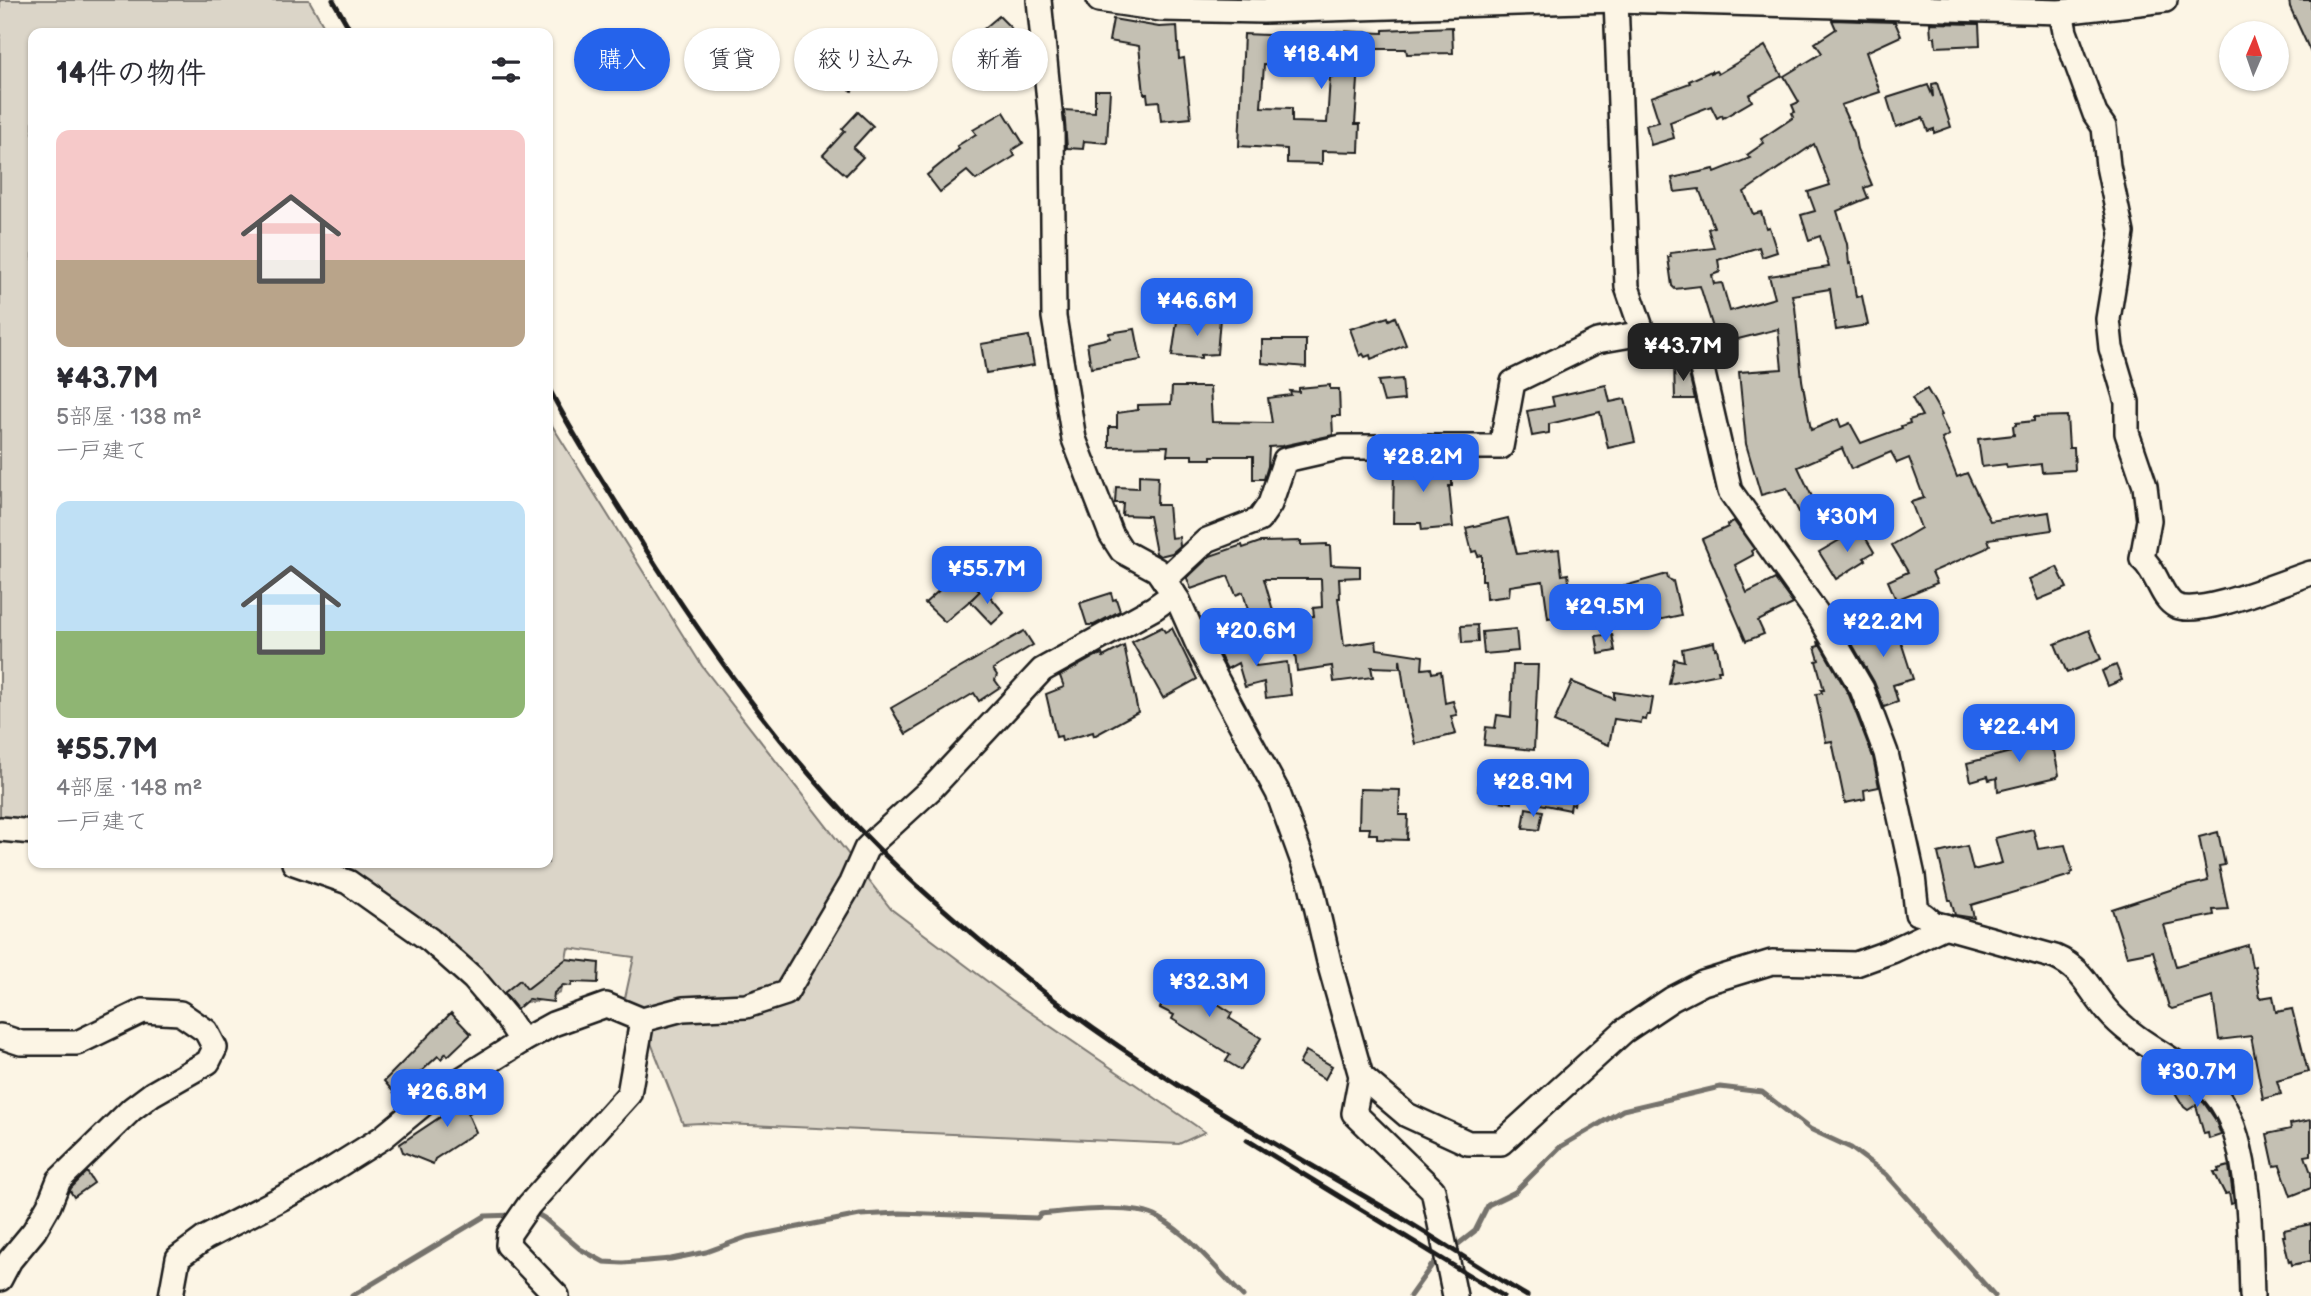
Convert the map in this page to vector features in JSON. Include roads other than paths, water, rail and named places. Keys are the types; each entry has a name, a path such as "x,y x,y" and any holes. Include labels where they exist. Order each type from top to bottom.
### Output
{"street":[{"path":"1039,0 1052,131 1054,317 1074,439 1111,534 1122,551 1157,570 1169,587 1278,793 1311,884 1330,966 1361,1076 1354,1113 1433,1190 1455,1296"},
{"path":"1100,0 1161,9 1616,0 2061,12 2165,0"},
{"path":"1616,0 1627,287 1643,333 1652,339 1690,347 1702,369 1730,491 1821,619 1862,689 1886,753 1913,876 1917,913 1933,923 2022,947 2072,964 2112,1017 2149,1048 2196,1077 2216,1096 2236,1133 2248,1193 2252,1296"},
{"path":"2061,12 2065,32 2095,114 2104,127 2122,233 2108,319 2111,348 2127,402 2127,433 2145,486 2149,520 2142,559 2151,566 2164,595 2176,606 2222,604 2311,572"},
{"path":"171,1296 178,1258 205,1238 307,1185 382,1138 428,1101 553,1024 606,1005 642,1020 683,1009 746,1006 786,993 851,883 866,849 931,789 1042,670 1154,608 1207,540 1259,520 1270,505 1285,460 1342,447 1501,447 1513,382 1597,341 1643,333"},
{"path":"0,830 28,832"},
{"path":"308,868 348,882 430,940 474,979 522,1041"},
{"path":"1361,1076 1407,1115 1468,1143 1501,1143 1624,1031 1672,999 1703,983 1772,962 1856,964 1892,951 1945,926"},
{"path":"0,1036 21,1043 77,1043 143,1011 180,1013 206,1031 215,1048 208,1062 152,1094 132,1109 59,1180 34,1231 10,1260 0,1279"},
{"path":"557,1296 508,1245 509,1234 529,1205 629,1094 642,1020"}],"waterway":[{"path":"1452,1249 1475,1231 1488,1205 1515,1192 1560,1147 1623,1110 1720,1087 1762,1092 1810,1129 1851,1148 1886,1174 1995,1296"},
{"path":"532,1214 544,1218 580,1249 604,1262 623,1263 671,1259 706,1252 747,1237 860,1215 900,1213 1037,1218 1041,1214 1118,1209 1148,1213 1171,1225 1243,1296"},
{"path":"352,1296 485,1216 515,1215"},
{"path":"1410,1296 1432,1265 1442,1257"}],"railway":[{"path":"333,0 349,28"},
{"path":"553,396 618,506 745,694 801,765 902,872 1009,965 1113,1043 1527,1296"},
{"path":"1247,1140 1503,1296"}]}
